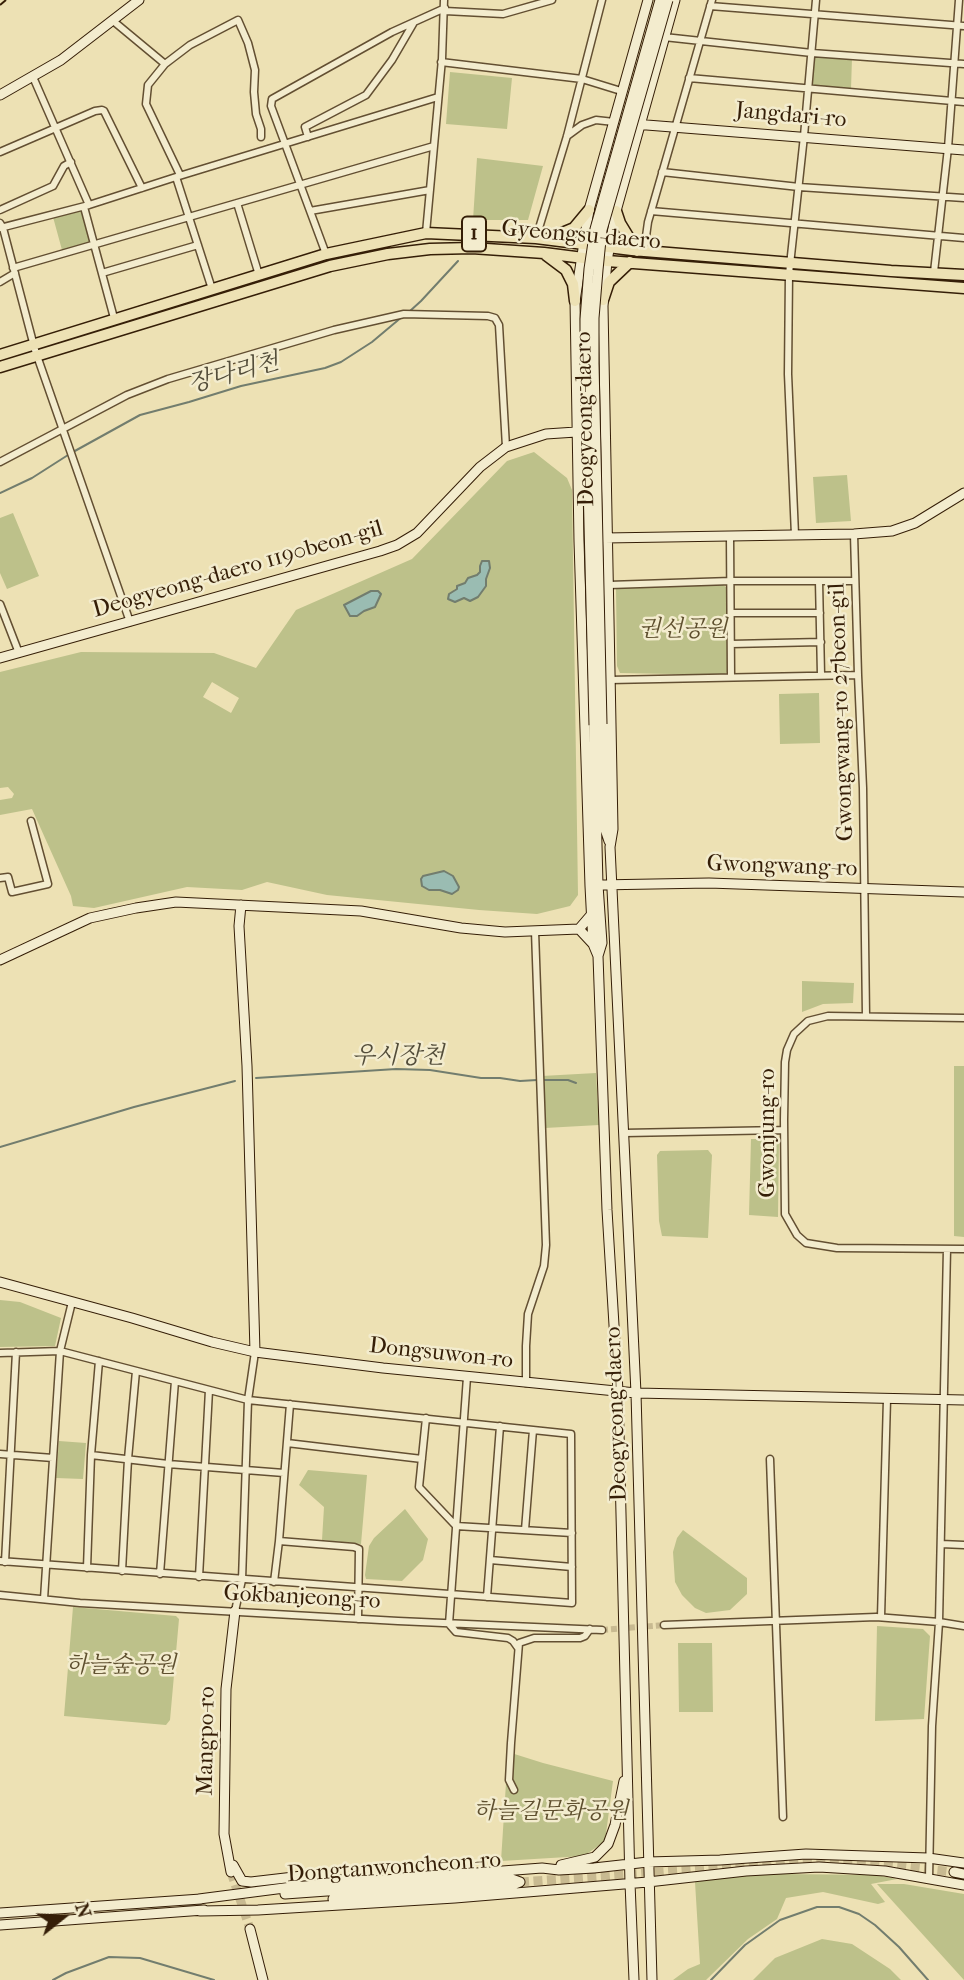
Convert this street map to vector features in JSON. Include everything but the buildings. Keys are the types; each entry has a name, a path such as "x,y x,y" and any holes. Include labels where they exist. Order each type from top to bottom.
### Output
{"main road":[{"path":"0,95 61,60 139,0"},
{"name":"Deogyeong-daero","path":"598,956 593,944 579,541 575,301 589,210 648,0"},
{"path":"598,725 585,363 589,269 595,229 660,0"},
{"path":"598,725 594,363 598,270 602,230 668,0"},
{"name":"Deogyeong-daero","path":"652,1980 636,1393 610,846 613,829 603,300 616,211 676,0"},
{"name":"Jangdari-ro","path":"614,122 964,149"},
{"path":"542,239 574,228 589,210"},
{"path":"616,211 620,223 641,251"},
{"name":"Gyeongsu-daero","path":"0,367 114,318 326,254 426,233 542,239 964,288"},
{"name":"Gyeongsu-daero","path":"1,353 35,350 330,266 388,254 430,249 472,248 607,261 964,275"},
{"path":"544,253 566,270 575,301"},
{"path":"603,300 609,282 629,262"},
{"name":"Deogyeong-daero 1190beon-gil","path":"0,658 397,545 417,533 480,467 506,447 545,434 576,432"},
{"path":"579,541 892,531 915,523 964,493"},
{"name":"Deogyeong-daero","path":"598,725 605,829 610,846"},
{"name":"Deogyeong-daero","path":"598,725 598,885 602,943 598,956 607,1210 618,1391 634,1980"},
{"name":"Gwongwang-ro","path":"598,885 709,883 964,892"},
{"path":"0,960 90,918 176,902 361,911 461,928 505,932 579,929 592,915"},
{"path":"241,905 239,926 247,1066 255,1352"},
{"path":"579,929 593,944"},
{"name":"Dongsuwon-ro","path":"0,1282 255,1352 467,1377 636,1393 964,1400"},
{"name":"Mangpo-ro","path":"231,1872 224,1834 226,1689 235,1611"},
{"path":"199,1899 292,1887 542,1868 587,1860 595,1857 608,1844 615,1825 627,1769"},
{"path":"227,1853 243,1881 311,1875 358,1882"},
{"path":"542,1868 559,1870 630,1863 806,1854 929,1858 964,1863"},
{"path":"200,1911 442,1899 746,1871 819,1867 885,1871 964,1885"},
{"path":"954,1872 964,1874"},
{"name":"Dongtanwoncheon-ro","path":"0,1911 509,1878 520,1882 510,1886 0,1925"},
{"path":"250,1928 264,1980"}],"street":[{"path":"326,254 271,106 272,99 367,45 445,6 503,14 552,0"},
{"path":"542,239 602,0"},
{"path":"794,535 788,374 790,269 816,0"},
{"path":"934,272 948,148 954,63 961,26 959,0"},
{"path":"641,251 711,3 814,15 961,26"},
{"path":"426,233 445,6"},
{"path":"113,20 165,64"},
{"path":"212,289 178,176 146,104 148,85 165,64 190,45 238,20 255,70 254,92 261,137"},
{"path":"308,138 305,127 366,95 392,60 414,22"},
{"path":"664,37 964,64"},
{"path":"441,62 582,79 621,91"},
{"path":"33,77 71,162 86,206 114,318"},
{"path":"689,78 964,102"},
{"path":"130,622 35,350 1,226 86,206 438,97"},
{"path":"0,152 55,127 102,110 142,188"},
{"path":"567,136 582,125 596,120 614,122"},
{"path":"0,282 14,270 94,244 434,146"},
{"path":"0,211 53,186 64,166 71,162"},
{"path":"662,172 799,187 964,198"},
{"path":"310,211 430,190"},
{"path":"237,203 259,275"},
{"path":"651,211 964,238"},
{"path":"102,273 198,245"},
{"path":"0,462 127,395 168,379 373,320 404,314 495,318 499,325 506,447"},
{"name":"Gwongwang-ro 27beon-gil","path":"854,534 866,889 866,1016"},
{"path":"730,537 731,677"},
{"path":"819,581 821,676"},
{"path":"609,585 855,581"},
{"path":"0,604 19,653"},
{"path":"731,613 820,613"},
{"path":"731,644 821,642"},
{"path":"609,680 858,675"},
{"path":"0,878 8,877 12,892 48,884 31,821"},
{"path":"526,1383 528,1314 544,1266 546,1245 535,932"},
{"name":"Gwonjung-ro","path":"964,1018 866,1016 817,1018 808,1021 794,1034 785,1062 784,1130 785,1214 797,1235 806,1242 837,1248 964,1249"},
{"path":"624,1132 784,1130"},
{"path":"929,1878 932,1726 939,1622 947,1249"},
{"path":"44,1599 60,1352 72,1302"},
{"path":"0,1353 16,1352 60,1352 248,1400 571,1434 572,1604 3,1562 16,1352"},
{"path":"235,1611 242,1580 248,1400 255,1352"},
{"path":"87,1568 91,1455 99,1361"},
{"path":"122,1571 136,1371"},
{"path":"467,1377 449,1623 456,1632 508,1638 518,1648"},
{"path":"160,1574 175,1381"},
{"path":"199,1577 209,1390"},
{"path":"881,1617 887,1399"},
{"path":"274,1582 290,1404"},
{"path":"426,1418 419,1487 456,1526 572,1533"},
{"path":"487,1597 500,1426"},
{"path":"525,1530 533,1430"},
{"path":"287,1443 422,1459"},
{"path":"0,1454 54,1458"},
{"path":"91,1455 284,1473"},
{"path":"770,1459 783,1817"},
{"path":"279,1541 359,1549 358,1619"},
{"path":"941,1544 964,1545"},
{"path":"490,1560 572,1566"},
{"name":"Gokbanjeong-ro","path":"0,1595 80,1603 602,1630"},
{"path":"664,1625 881,1617 964,1626"},
{"path":"514,1790 509,1780 519,1643 534,1638 580,1638 590,1629"}],"green space":[{"path":"815,56 852,58 851,89 813,86 812,59"},
{"path":"450,72 512,78 507,129 446,124"},
{"path":"477,158 543,166 528,220 473,220"},
{"path":"83,209 91,242 62,250 53,217"},
{"path":"534,452 567,478 572,490 578,895 570,906 537,914 479,910 327,895 267,882 242,890 187,887 94,908 73,906 32,809 0,815 0,800 12,798 14,794 8,787 0,788 0,672 81,652 214,653 256,668 296,610 412,559 507,461","holes":["480,566 490,568 486,586 478,597 464,598 454,590 468,578 478,575","212,682 239,698 231,713 203,697"]},
{"path":"847,475 851,521 816,523 813,477"},
{"path":"13,513 39,576 7,589 0,573 0,518"},
{"name":"권선공원","path":"723,585 727,588 727,672 724,675 620,673 617,666 616,589"},
{"path":"819,693 820,743 780,744 779,694"},
{"path":"802,981 854,983 853,1003 823,1004 802,1012"},
{"path":"954,1066 964,1066 964,1237 954,1236"},
{"path":"596,1073 599,1125 545,1128 542,1076"},
{"path":"751,1139 779,1139 778,1217 749,1215"},
{"path":"708,1150 712,1155 708,1238 662,1236 657,1155 660,1151"},
{"path":"0,1300 20,1302 61,1318 55,1346 0,1347"},
{"path":"59,1441 86,1443 83,1479 56,1478"},
{"path":"308,1470 367,1475 361,1544 322,1540 324,1507 299,1485"},
{"path":"405,1509 428,1539 423,1560 402,1581 366,1579 369,1546"},
{"path":"683,1530 747,1578 747,1594 730,1610 706,1613 695,1608 682,1595 675,1582 673,1552 677,1538"},
{"name":"하늘숲공원","path":"73,1607 176,1616 179,1619 170,1720 166,1725 64,1716"},
{"path":"877,1626 923,1629 930,1636 924,1719 875,1721"},
{"path":"678,1643 712,1643 713,1712 679,1712"},
{"name":"하늘길문화공원","path":"508,1752 613,1781 605,1841 584,1856 501,1861"},
{"path":"747,1875 876,1875 897,1879 871,1884 885,1902 878,1904 823,1892 786,1898 777,1919 748,1939 706,1980 673,1980 700,1964 695,1882"},
{"path":"877,1884 904,1884 964,1894 964,1980"},
{"path":"822,1939 852,1944 890,1969 901,1980 753,1980 775,1958"}],"water":[{"path":"482,561 489,561 490,568 486,586 478,597 470,601 464,598 455,602 448,599 457,586 480,572"},
{"path":"371,591 381,594 375,607 357,616 350,616 344,605"},
{"path":"444,871 453,876 458,890 452,894 422,886 423,876"}],"waterway":[{"name":"장다리천","path":"410,311 458,261"},
{"name":"장다리천","path":"73,452 140,415 241,386 325,368 341,362 372,342 403,316"},
{"name":"장다리천","path":"0,493 32,478 68,455"},
{"name":"우시장천","path":"256,1078 396,1069 430,1070 481,1078 537,1080"},
{"path":"543,1080 568,1080 576,1083"},
{"name":"우시장천","path":"0,1147 134,1107 235,1081"},
{"path":"711,1980 745,1945 780,1920 817,1907 839,1907 859,1914 899,1947 928,1980"},
{"path":"53,1980 109,1957 140,1958 214,1980"}],"tunnel":[{"path":"602,1630 664,1625"},
{"path":"520,1882 805,1862 879,1864 954,1872"},
{"path":"231,1872 250,1929"}],"railway":[{"path":"0,5 6,0"}]}
